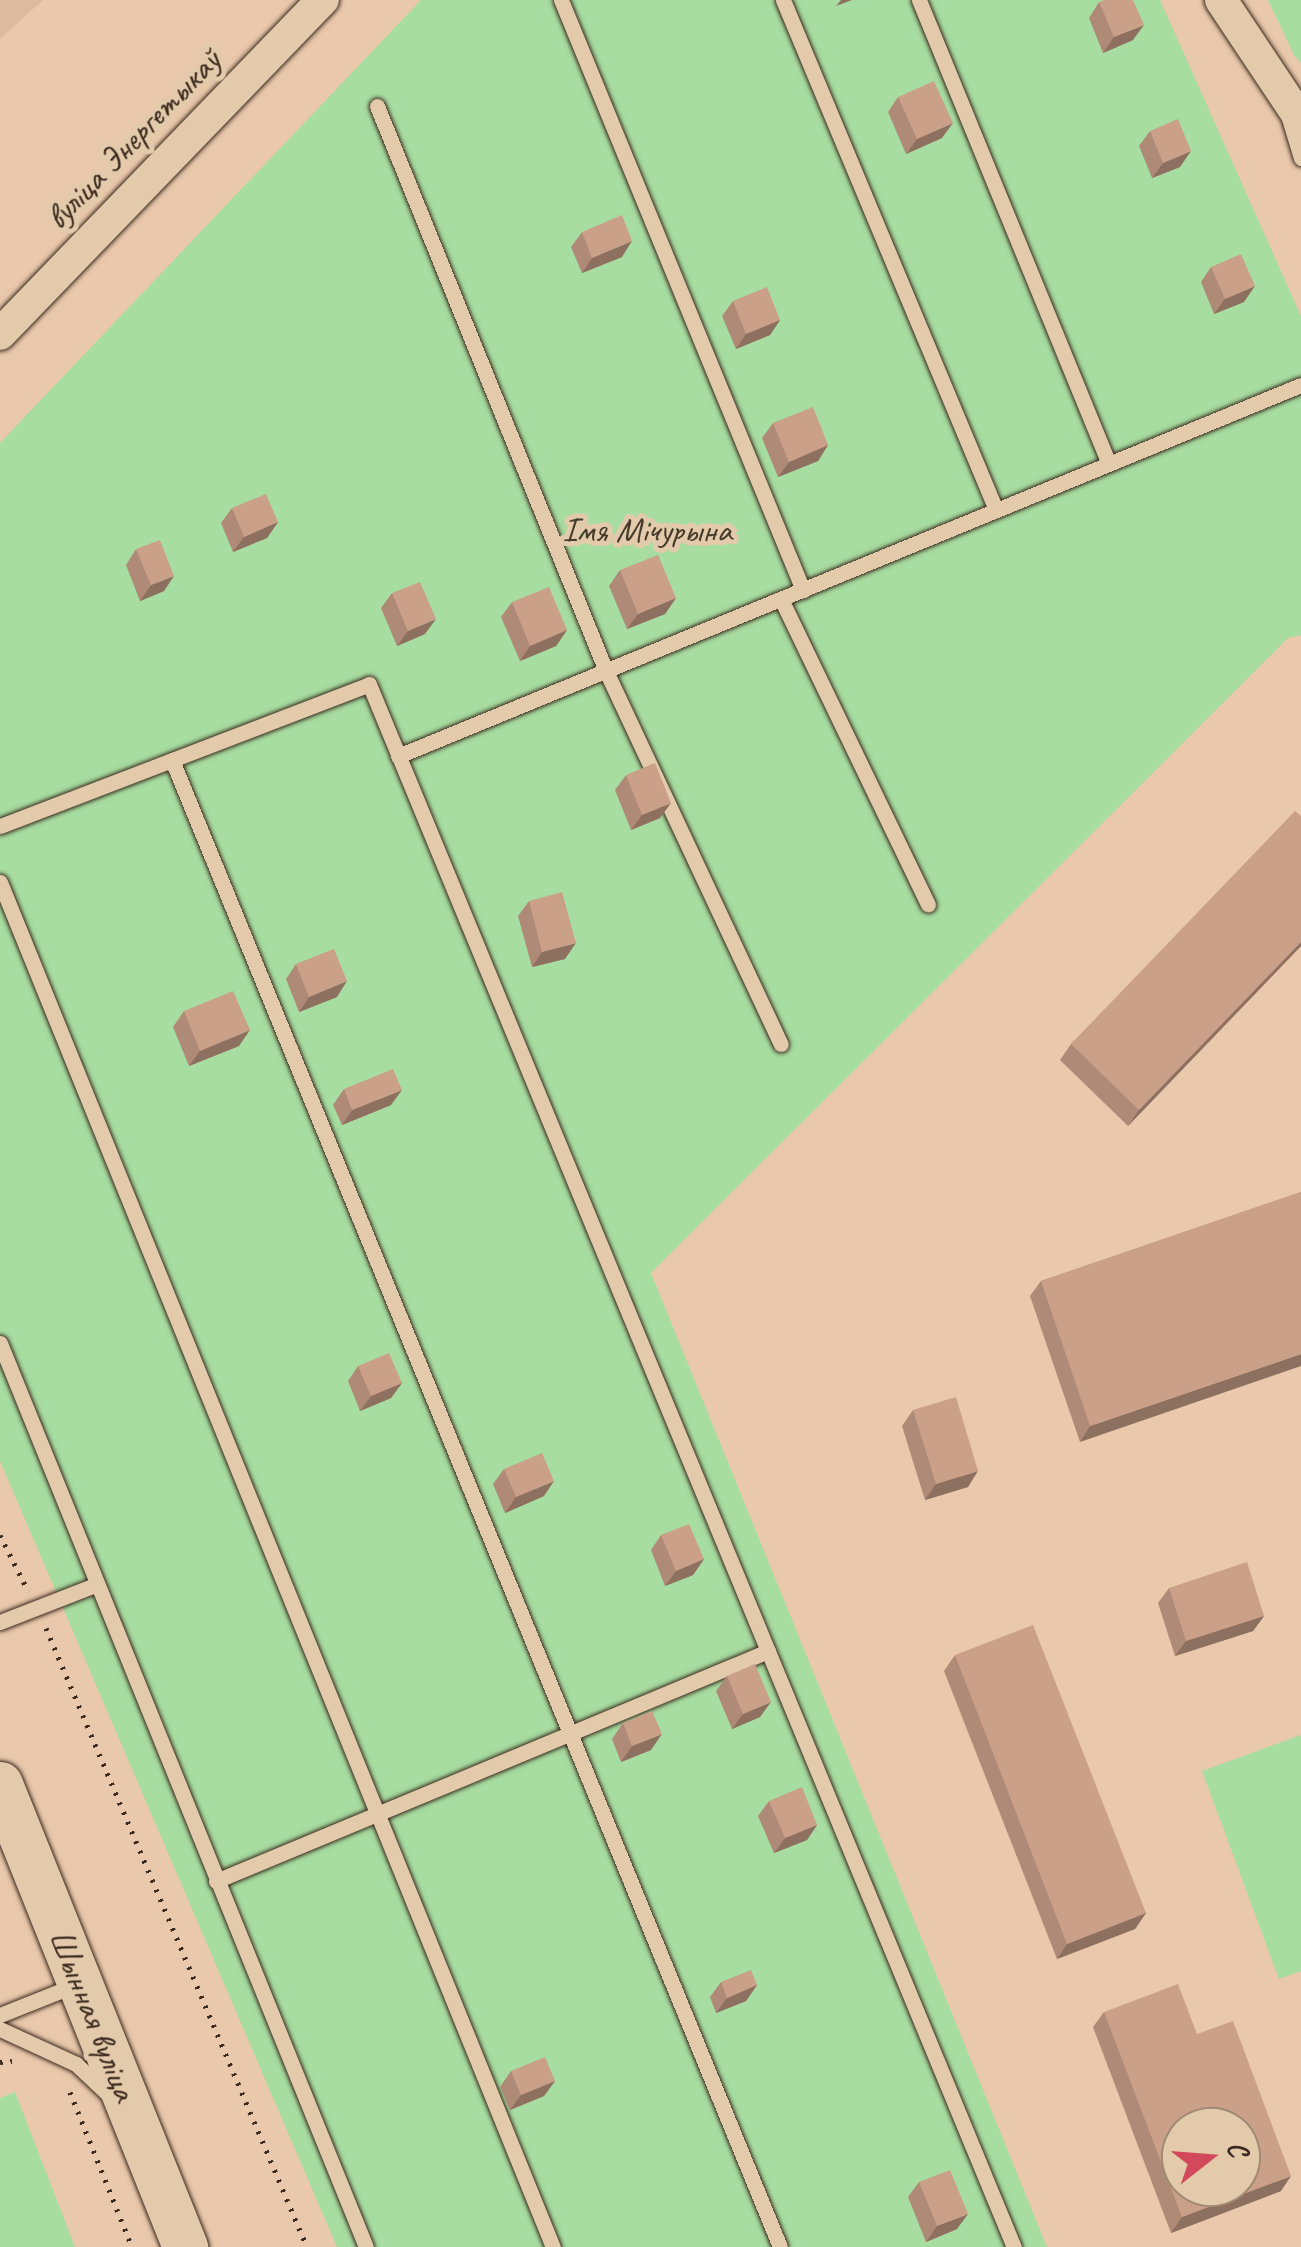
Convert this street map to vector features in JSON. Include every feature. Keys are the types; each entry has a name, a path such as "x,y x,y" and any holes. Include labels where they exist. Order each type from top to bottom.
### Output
{"main road":[{"name":"Шынная вуліца","path":"0,1784 185,2247"}],"street":[{"name":"вуліца Энергетыкаў","path":"0,334 323,0"},
{"path":"1221,0 1293,111"}],"lane":[{"path":"562,0 802,590"},
{"path":"783,0 996,510"},
{"path":"918,0 1109,464"},
{"path":"378,106 606,671 780,1044"},
{"path":"1293,111 1301,158"},
{"path":"398,756 1301,385"},
{"path":"781,598 928,905"},
{"path":"0,826 369,684 1014,2247"},
{"path":"172,760 780,2247"},
{"path":"0,882 553,2247"},
{"path":"0,1343 366,2247"},
{"path":"0,1622 95,1585"},
{"path":"216,1881 768,1651"},
{"path":"0,2015 80,1983"},
{"path":"0,2028 54,2052 135,2120"}],"path":[{"path":"0,1534 36,1607 307,2247"},
{"path":"54,2052 132,2247"}],"shaded area":[{"path":"0,0 43,0 0,39"}],"green space":[{"name":"Імя Мічурына","path":"421,0 1160,0 1301,316 1301,635 1288,638 651,1273 1047,2247 337,2247 0,1461 0,443"},
{"path":"1268,0 1301,0 1301,63 1294,55"},
{"path":"1301,1735 1301,1971 1279,1979 1202,1771"},
{"path":"15,2092 75,2247 0,2247 0,2098"}],"building":[{"path":"1133,0 1144,25 1114,37 1099,2"},
{"path":"934,81 953,123 917,139 898,97"},
{"path":"1178,119 1191,151 1163,163 1150,131"},
{"path":"622,215 632,241 592,258 582,232"},
{"path":"1241,254 1255,286 1225,299 1211,267"},
{"path":"767,287 780,320 746,334 733,301"},
{"path":"813,407 828,445 789,462 773,423"},
{"path":"266,494 278,522 244,537 232,508"},
{"path":"160,540 174,576 151,585 136,549"},
{"path":"658,555 676,598 638,614 620,570"},
{"path":"420,582 436,619 408,631 392,593"},
{"path":"549,587 567,630 530,646 512,602"},
{"path":"655,763 671,803 642,815 626,775"},
{"path":"1295,811 1301,816 1301,942 1139,1110 1071,1044"},
{"path":"562,892 576,943 542,952 529,901"},
{"path":"334,949 347,981 309,997 296,964"},
{"path":"233,991 250,1030 200,1051 184,1011"},
{"path":"393,1069 402,1090 352,1110 344,1089"},
{"path":"1301,1192 1301,1354 1090,1426 1041,1281"},
{"path":"389,1353 402,1383 371,1396 358,1366"},
{"path":"956,1397 978,1471 936,1484 913,1410"},
{"path":"542,1453 554,1481 516,1497 504,1469"},
{"path":"689,1524 704,1559 676,1571 661,1535"},
{"path":"1247,1562 1264,1616 1186,1641 1169,1588"},
{"path":"1033,1625 1146,1913 1067,1944 955,1655"},
{"path":"755,1664 771,1702 743,1714 727,1676"},
{"path":"652,1711 662,1734 632,1746 623,1723"},
{"path":"802,1787 817,1825 785,1838 769,1801"},
{"path":"751,1970 757,1985 727,1998 721,1982"},
{"path":"1178,1984 1197,2034 1233,2021 1291,2176 1261,2187 1261,2107 1161,2107 1161,2162 1104,2012"},
{"path":"545,2057 555,2081 521,2095 511,2071"},
{"path":"950,2170 968,2214 937,2226 919,2182"},
{"path":"1178,2207 1209,2207 1182,2217"}]}
